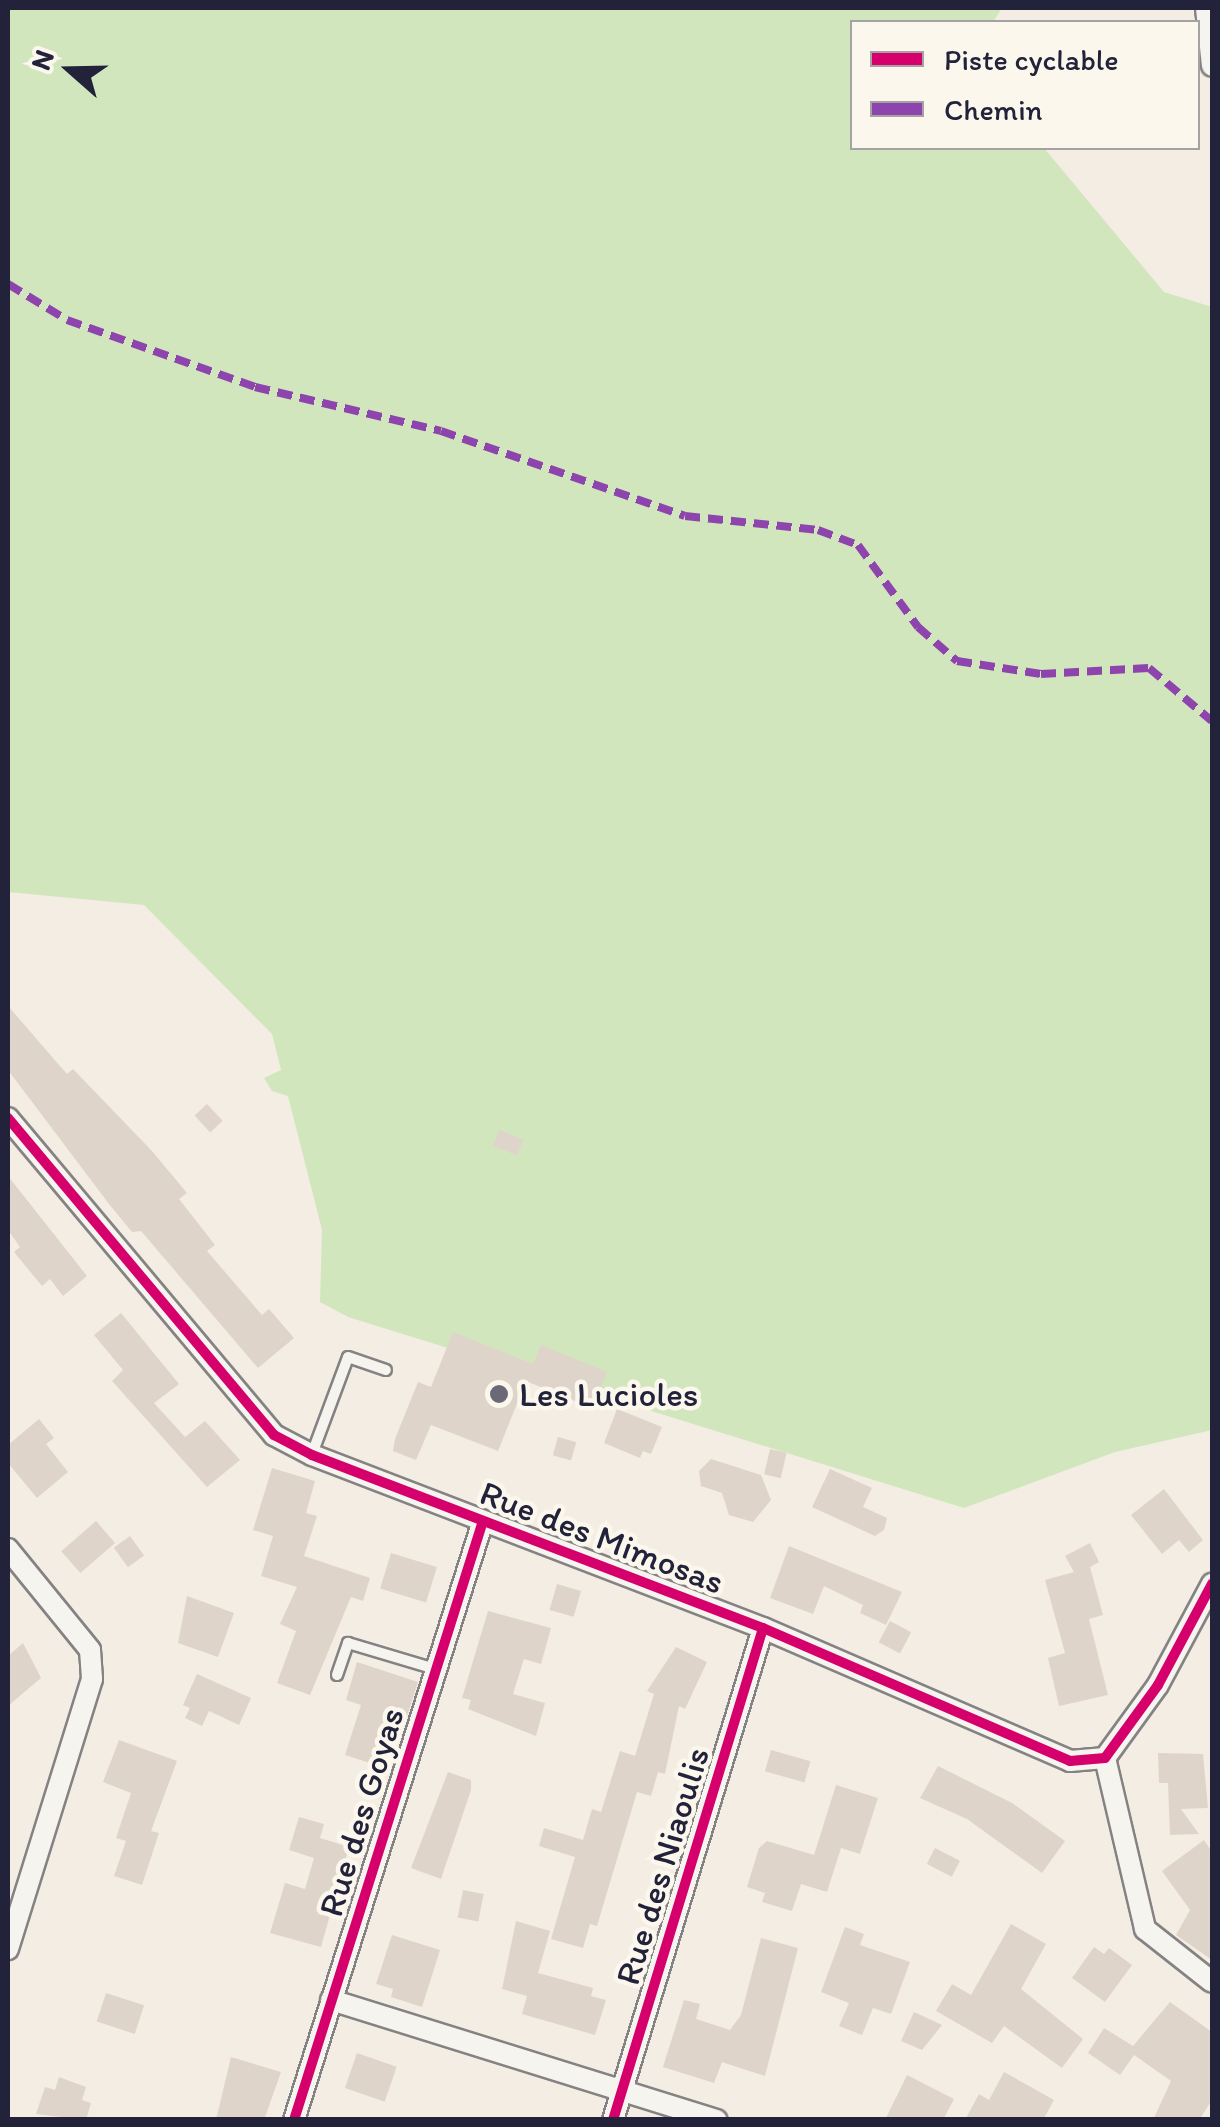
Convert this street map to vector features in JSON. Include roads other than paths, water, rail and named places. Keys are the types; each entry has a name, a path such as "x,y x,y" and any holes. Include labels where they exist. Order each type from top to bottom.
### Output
{"street":[{"path":"1206,8 1212,66"},
{"name":"Rue des Mimosas","path":"8,1118 274,1435 312,1456 764,1628 1070,1761 1106,1758"},
{"name":"Rue des Goyas","path":"294,2120 483,1521"},
{"path":"8,1549 90,1650 92,1680 14,1904 8,1949"},
{"path":"1212,1584 1158,1685 1106,1758 1145,1928 1212,1982"},
{"name":"Rue des Niaoulis","path":"613,2120 764,1628"},
{"path":"331,2000 717,2120"}],"lane":[{"path":"312,1456 348,1357 386,1370"},
{"path":"337,1675 348,1644 435,1670"}],"place":[{"name":"Les Lucioles","path":"499,1394"}]}
